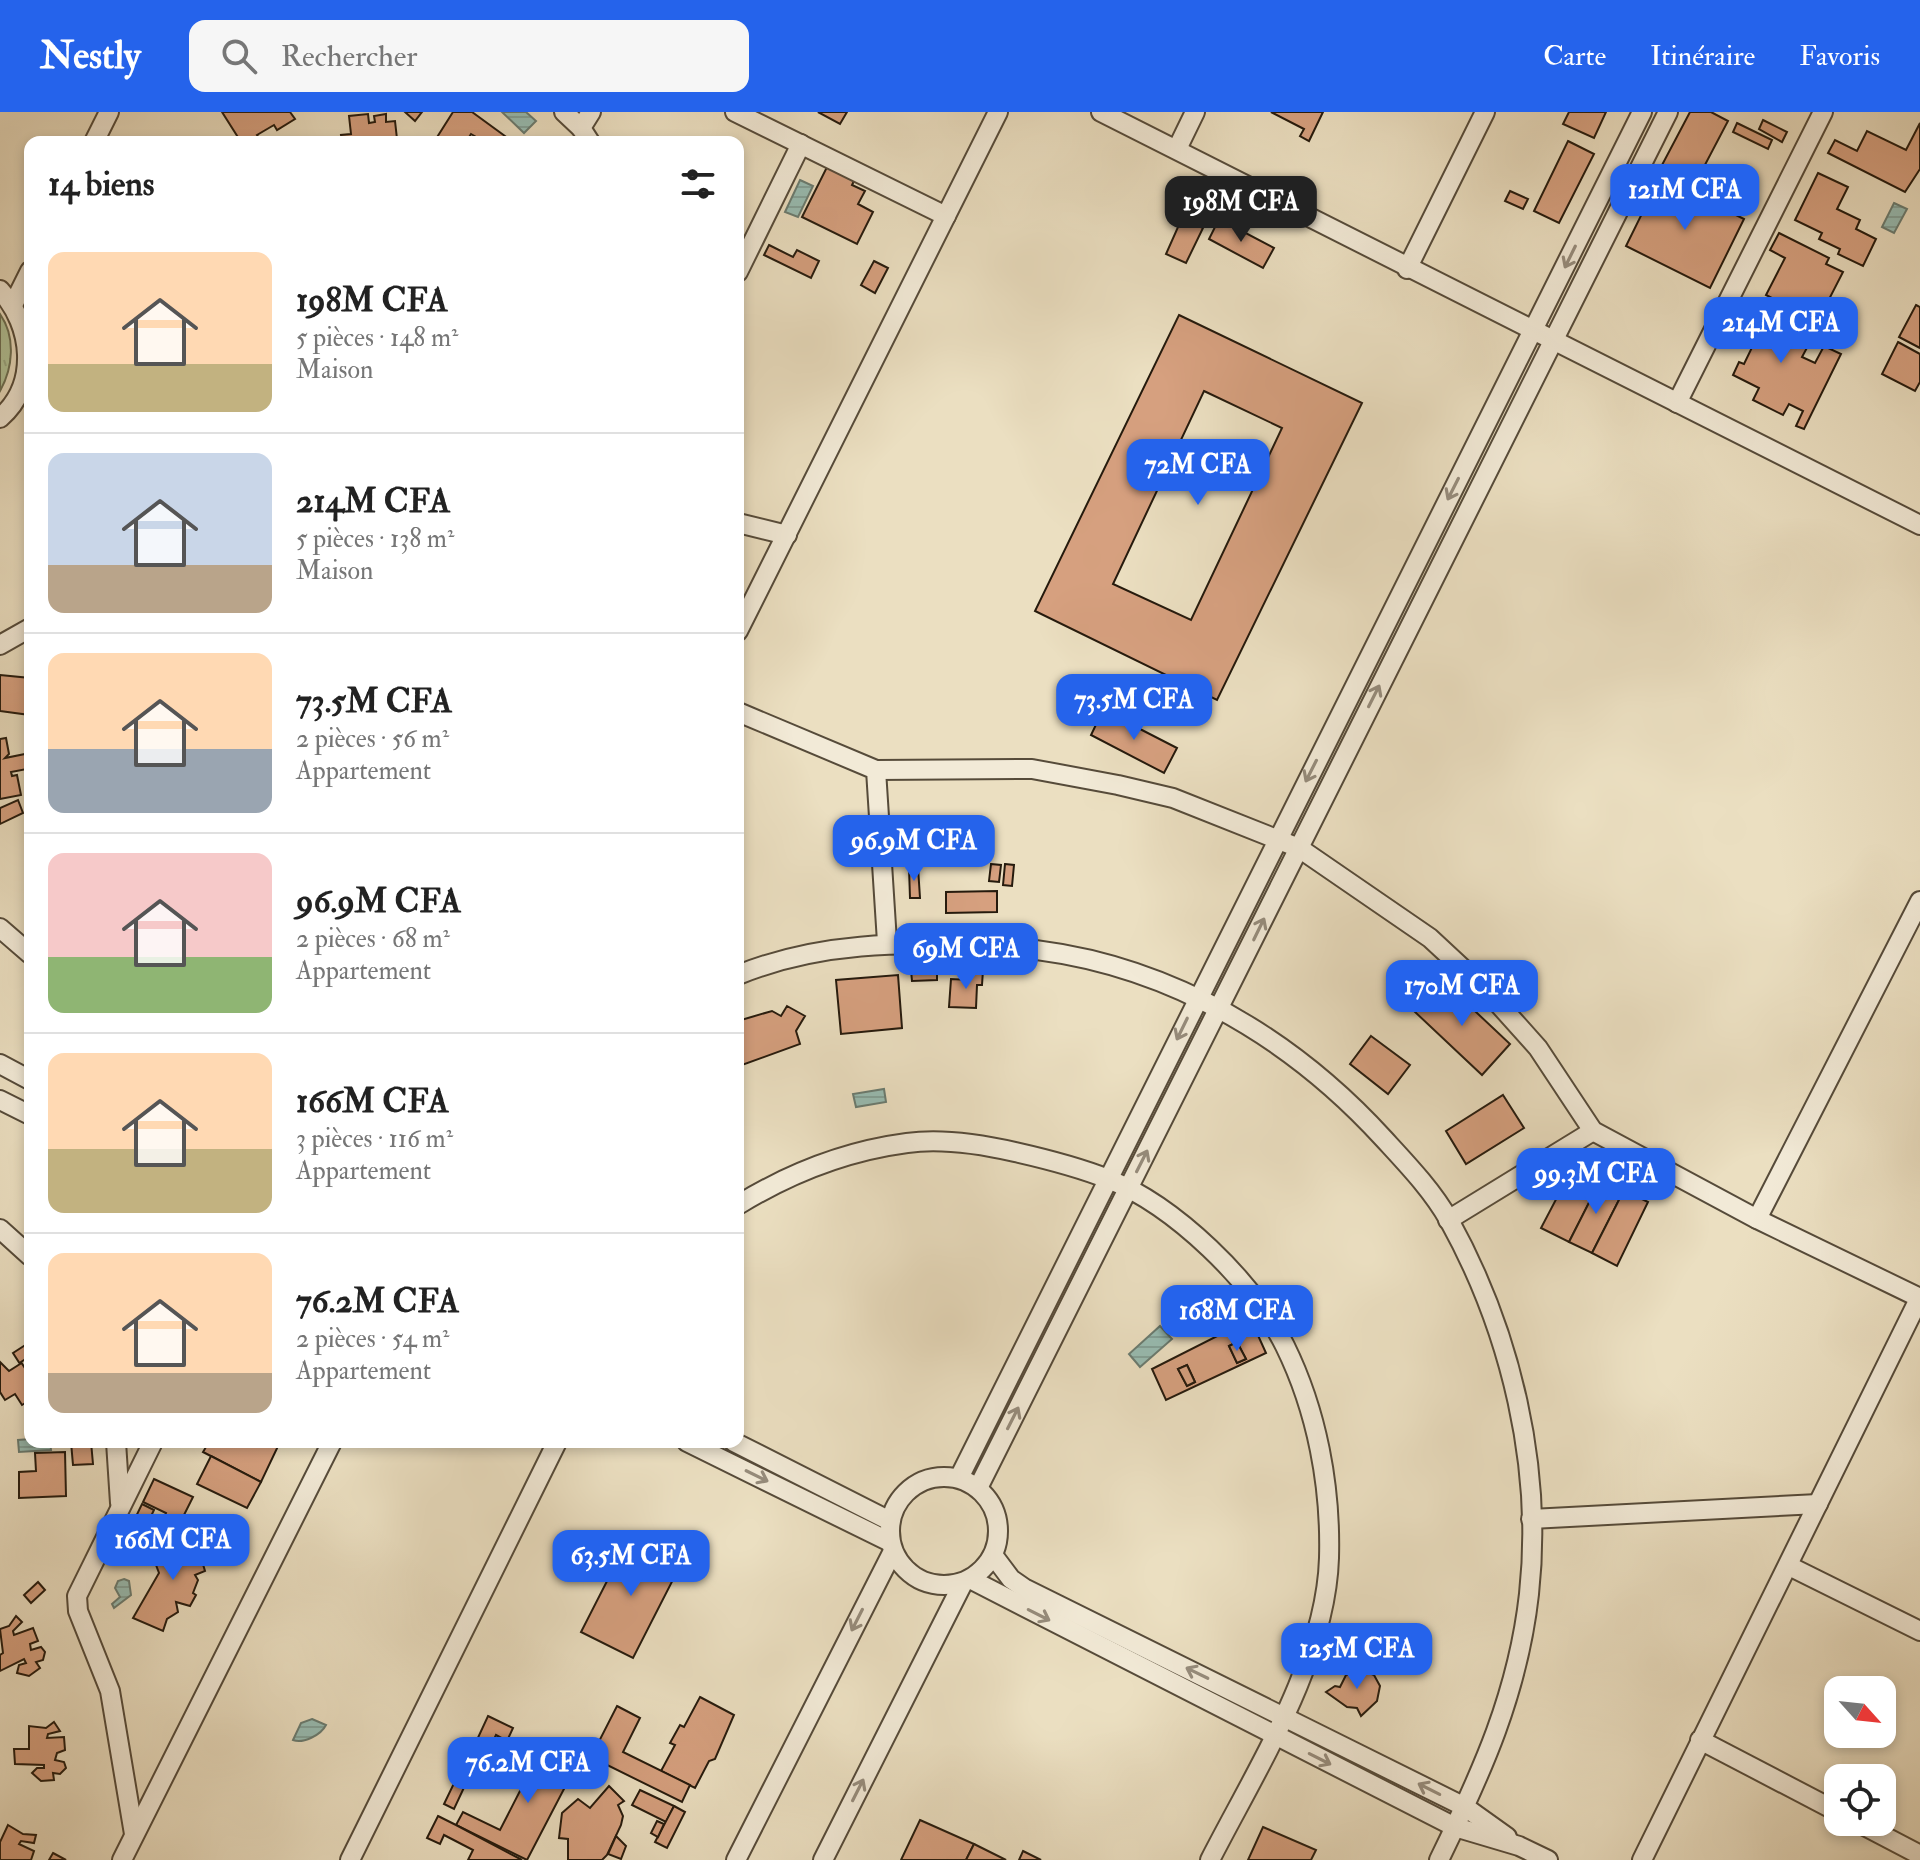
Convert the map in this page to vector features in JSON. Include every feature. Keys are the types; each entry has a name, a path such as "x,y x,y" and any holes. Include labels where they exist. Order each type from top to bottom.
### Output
{"street":[{"path":"97,136 109,112"},
{"path":"564,112 587,127"},
{"path":"735,112 946,216"},
{"path":"744,619 998,112"},
{"path":"1101,112 1533,332 1917,517"},
{"path":"1177,149 1195,112"},
{"path":"1407,269 1485,112"},
{"path":"959,1478 1642,112"},
{"path":"978,1488 1668,112"},
{"path":"1677,403 1823,112"},
{"path":"744,260 801,144"},
{"path":"13,305 24,283"},
{"path":"0,290 24,325"},
{"path":"0,418 24,381"},
{"path":"744,524 787,535"},
{"path":"1423,549 1443,559"},
{"path":"0,645 24,631"},
{"path":"1371,654 1391,664"},
{"path":"744,715 876,770 966,766 1032,769 1173,798 1299,848 1430,938 1487,991 1538,1048 1593,1131 1757,1219 1920,1298 1642,1860"},
{"path":"876,770 887,942"},
{"path":"1757,1219 1920,901"},
{"path":"0,928 24,949"},
{"path":"744,973 768,963 887,942 1019,947 1072,954 1134,970 1199,996 1304,1063 1362,1115 1413,1170 1448,1220 1489,1309 1512,1375 1528,1455 1531,1519 1529,1592 1517,1668 1495,1742 1439,1860"},
{"path":"0,1064 24,1077"},
{"path":"0,1100 24,1112"},
{"path":"1448,1220 1593,1131"},
{"path":"744,1201 766,1188 840,1156 909,1142 982,1144 1053,1160 1129,1189 1203,1241 1246,1286 1285,1345 1309,1407 1325,1478 1329,1560 1316,1632 1284,1716 1210,1860"},
{"path":"0,1229 24,1251"},
{"path":"744,1447 890,1521"},
{"path":"116,1448 120,1506"},
{"path":"134,1834 110,1691 78,1611 77,1596 150,1448"},
{"path":"122,1860 329,1448"},
{"path":"350,1860 554,1448"},
{"path":"699,1448 892,1546 914,1577 929,1584 966,1581 1455,1827 1519,1846 1548,1860"},
{"path":"736,1860 892,1546 890,1521 895,1507 915,1485 929,1478 959,1478 978,1488 995,1512 998,1541 993,1555 966,1581 823,1860"},
{"path":"1531,1519 1818,1504"},
{"path":"993,1555 1011,1579 1024,1588 1465,1807 1519,1846"},
{"path":"1789,1566 1920,1631"},
{"path":"1700,1740 1824,1805"},
{"path":"1884,1836 1920,1855"}],"green space":[{"path":"0,314 9,332 11,352 8,372 0,391"}],"water":[{"path":"502,112 526,112 536,121 524,133"},
{"path":"800,180 813,186 798,217 785,212"},
{"path":"1894,203 1907,209 1894,233 1882,227"},
{"path":"1836,304 1848,307 1843,336 1831,334"},
{"path":"884,1089 886,1102 856,1107 853,1094"},
{"path":"1160,1326 1172,1339 1140,1367 1129,1354"},
{"path":"18,1440 24,1440 24,1448 51,1450 19,1452"},
{"path":"118,1581 129,1581 131,1595 114,1608 112,1604 120,1597 115,1588"},
{"path":"312,1719 326,1725 311,1738 293,1740 301,1723"}],"building":[{"path":"222,112 290,112 295,119 277,130 274,125 258,136 237,136"},
{"path":"405,112 422,112 415,121"},
{"path":"453,112 472,112 505,136 471,134 438,136"},
{"path":"818,112 847,112 840,124"},
{"path":"1271,112 1323,112 1309,141 1300,136 1304,129"},
{"path":"1569,112 1606,112 1594,138 1563,124"},
{"path":"1690,112 1711,112 1728,121 1696,182 1662,165"},
{"path":"368,114 369,123 375,122 374,116 386,114 386,122 395,121 397,136 341,136 351,134 349,116"},
{"path":"1763,120 1787,132 1782,142 1759,129"},
{"path":"1737,123 1772,140 1768,149 1733,132"},
{"path":"1920,123 1920,169 1905,192 1828,153 1835,140 1857,151 1867,131 1906,150"},
{"path":"1568,141 1594,154 1559,223 1534,211"},
{"path":"827,167 854,181 852,185 865,191 858,204 873,212 857,244 802,217"},
{"path":"1818,173 1848,187 1837,209 1860,220 1856,229 1876,239 1863,266 1838,254 1840,249 1819,239 1822,233 1795,220"},
{"path":"1723,174 1755,191 1744,213 1712,197"},
{"path":"1660,177 1744,219 1710,288 1626,246"},
{"path":"1510,191 1528,199 1523,209 1505,201"},
{"path":"1182,218 1203,228 1186,263 1166,254"},
{"path":"1219,219 1274,248 1263,268 1209,239"},
{"path":"1779,233 1829,258 1826,264 1843,272 1822,313 1800,302 1796,310 1766,295 1785,258 1770,250"},
{"path":"769,245 793,257 797,250 819,261 811,278 764,255"},
{"path":"874,261 888,268 875,293 861,285"},
{"path":"1739,300 1770,316 1767,323 1809,344 1802,357 1815,363 1824,346 1841,354 1804,429 1796,426 1803,411 1789,404 1783,415 1753,400 1759,388 1733,375 1739,362 1744,364 1759,333 1737,322 1727,342 1720,338"},
{"path":"1916,305 1920,307 1920,348 1899,337"},
{"path":"1179,315 1362,403 1217,700 1035,611","holes":["1204,391 1282,428 1191,620 1113,584"]},
{"path":"1898,342 1920,354 1920,382 1915,391 1882,374"},
{"path":"0,675 24,677 24,714 0,711"},
{"path":"1103,710 1177,748 1164,773 1091,735"},
{"path":"6,738 9,754 5,758 24,754 24,770 11,772 12,776 17,775 21,795 0,799 0,739"},
{"path":"18,800 23,813 0,824 0,808"},
{"path":"913,825 916,848 904,850 902,826"},
{"path":"991,864 1001,865 999,882 989,881"},
{"path":"1005,864 1014,865 1012,886 1003,885"},
{"path":"918,867 920,898 910,898 909,868"},
{"path":"997,891 997,912 946,913 946,892"},
{"path":"937,969 937,980 912,981 911,970"},
{"path":"970,969 983,970 982,985 977,985 976,1008 949,1007 951,979 970,980"},
{"path":"898,975 902,1028 841,1034 836,980"},
{"path":"1443,981 1510,1044 1482,1075 1414,1011"},
{"path":"787,1006 805,1016 796,1031 800,1044 744,1064 744,1019 772,1011 781,1016"},
{"path":"1371,1036 1410,1065 1388,1094 1350,1064"},
{"path":"1503,1095 1524,1128 1466,1164 1446,1131"},
{"path":"1574,1165 1601,1179 1569,1242 1541,1228"},
{"path":"1601,1179 1624,1190 1592,1253 1569,1242"},
{"path":"1624,1190 1648,1202 1617,1266 1592,1253"},
{"path":"1252,1322 1266,1353 1166,1400 1152,1369 1227,1331 1229,1334 1242,1328 1241,1324","holes":["1237,1342 1246,1359 1237,1363 1229,1346","1187,1365 1195,1382 1187,1386 1178,1369"]},
{"path":"1237,1342 1246,1359 1237,1363 1229,1346"},
{"path":"24,1346 24,1360 21,1362 24,1367 22,1405 15,1394 5,1400 0,1392 0,1362 9,1371 20,1364 13,1353"},
{"path":"1187,1365 1195,1382 1187,1386 1178,1369"},
{"path":"72,1448 92,1448 93,1464 73,1465"},
{"path":"205,1448 277,1448 261,1482 203,1452"},
{"path":"65,1452 66,1496 19,1498 19,1472 36,1471 35,1453"},
{"path":"211,1456 261,1482 247,1508 197,1484"},
{"path":"154,1479 193,1497 179,1525 164,1518 166,1513 143,1502"},
{"path":"142,1504 154,1510 140,1539 128,1533"},
{"path":"190,1531 199,1546 206,1545 209,1557 202,1561 205,1571 195,1575 198,1580 193,1593 196,1595 190,1606 176,1602 178,1612 167,1619 163,1631 133,1618 159,1573 153,1557 175,1550 177,1539"},
{"path":"629,1538 681,1564 633,1658 581,1632"},
{"path":"38,1582 45,1590 31,1603 24,1595"},
{"path":"16,1616 22,1622 13,1631 14,1635 33,1628 38,1641 30,1644 31,1650 41,1647 45,1652 43,1660 36,1662 40,1668 29,1676 17,1673 19,1665 26,1663 24,1659 0,1671 0,1655 3,1653 0,1629 9,1626"},
{"path":"1362,1670 1374,1675 1380,1686 1377,1701 1361,1716 1357,1708 1347,1707 1326,1692 1335,1686 1340,1687 1346,1675"},
{"path":"700,1697 734,1715 715,1759 709,1761 695,1788 661,1771 675,1745 670,1743 680,1725 684,1727"},
{"path":"617,1706 640,1718 623,1752 690,1785 682,1802 591,1757"},
{"path":"488,1716 513,1728 507,1741 496,1735 490,1748 476,1742"},
{"path":"54,1722 60,1731 48,1734 47,1738 64,1737 65,1750 57,1753 55,1760 64,1762 66,1768 60,1774 53,1773 54,1780 41,1781 32,1773 37,1768 44,1768 44,1765 15,1764 14,1749 29,1749 29,1726 46,1728"},
{"path":"544,1744 578,1762 527,1860 456,1825 463,1812 500,1830"},
{"path":"458,1775 468,1779 454,1809 444,1804"},
{"path":"609,1786 624,1801 618,1805 623,1816 607,1855 602,1860 568,1860 568,1839 559,1838 562,1813 578,1799 590,1808"},
{"path":"640,1790 674,1806 666,1822 632,1805"},
{"path":"674,1806 685,1812 667,1848 655,1842"},
{"path":"438,1816 522,1860 468,1860 473,1850 444,1835 440,1844 427,1838"},
{"path":"920,1820 974,1844 966,1860 901,1860"},
{"path":"657,1821 664,1824 658,1837 651,1833"},
{"path":"8,1825 23,1834 36,1835 34,1843 21,1841 19,1844 34,1851 31,1860 0,1860 0,1842"},
{"path":"1263,1827 1316,1850 1311,1860 1248,1860"},
{"path":"616,1836 626,1846 621,1859 608,1854"},
{"path":"974,1844 1006,1860 966,1860"},
{"path":"1023,1851 1041,1860 1019,1860"},
{"path":"53,1853 66,1860 49,1860"}]}
